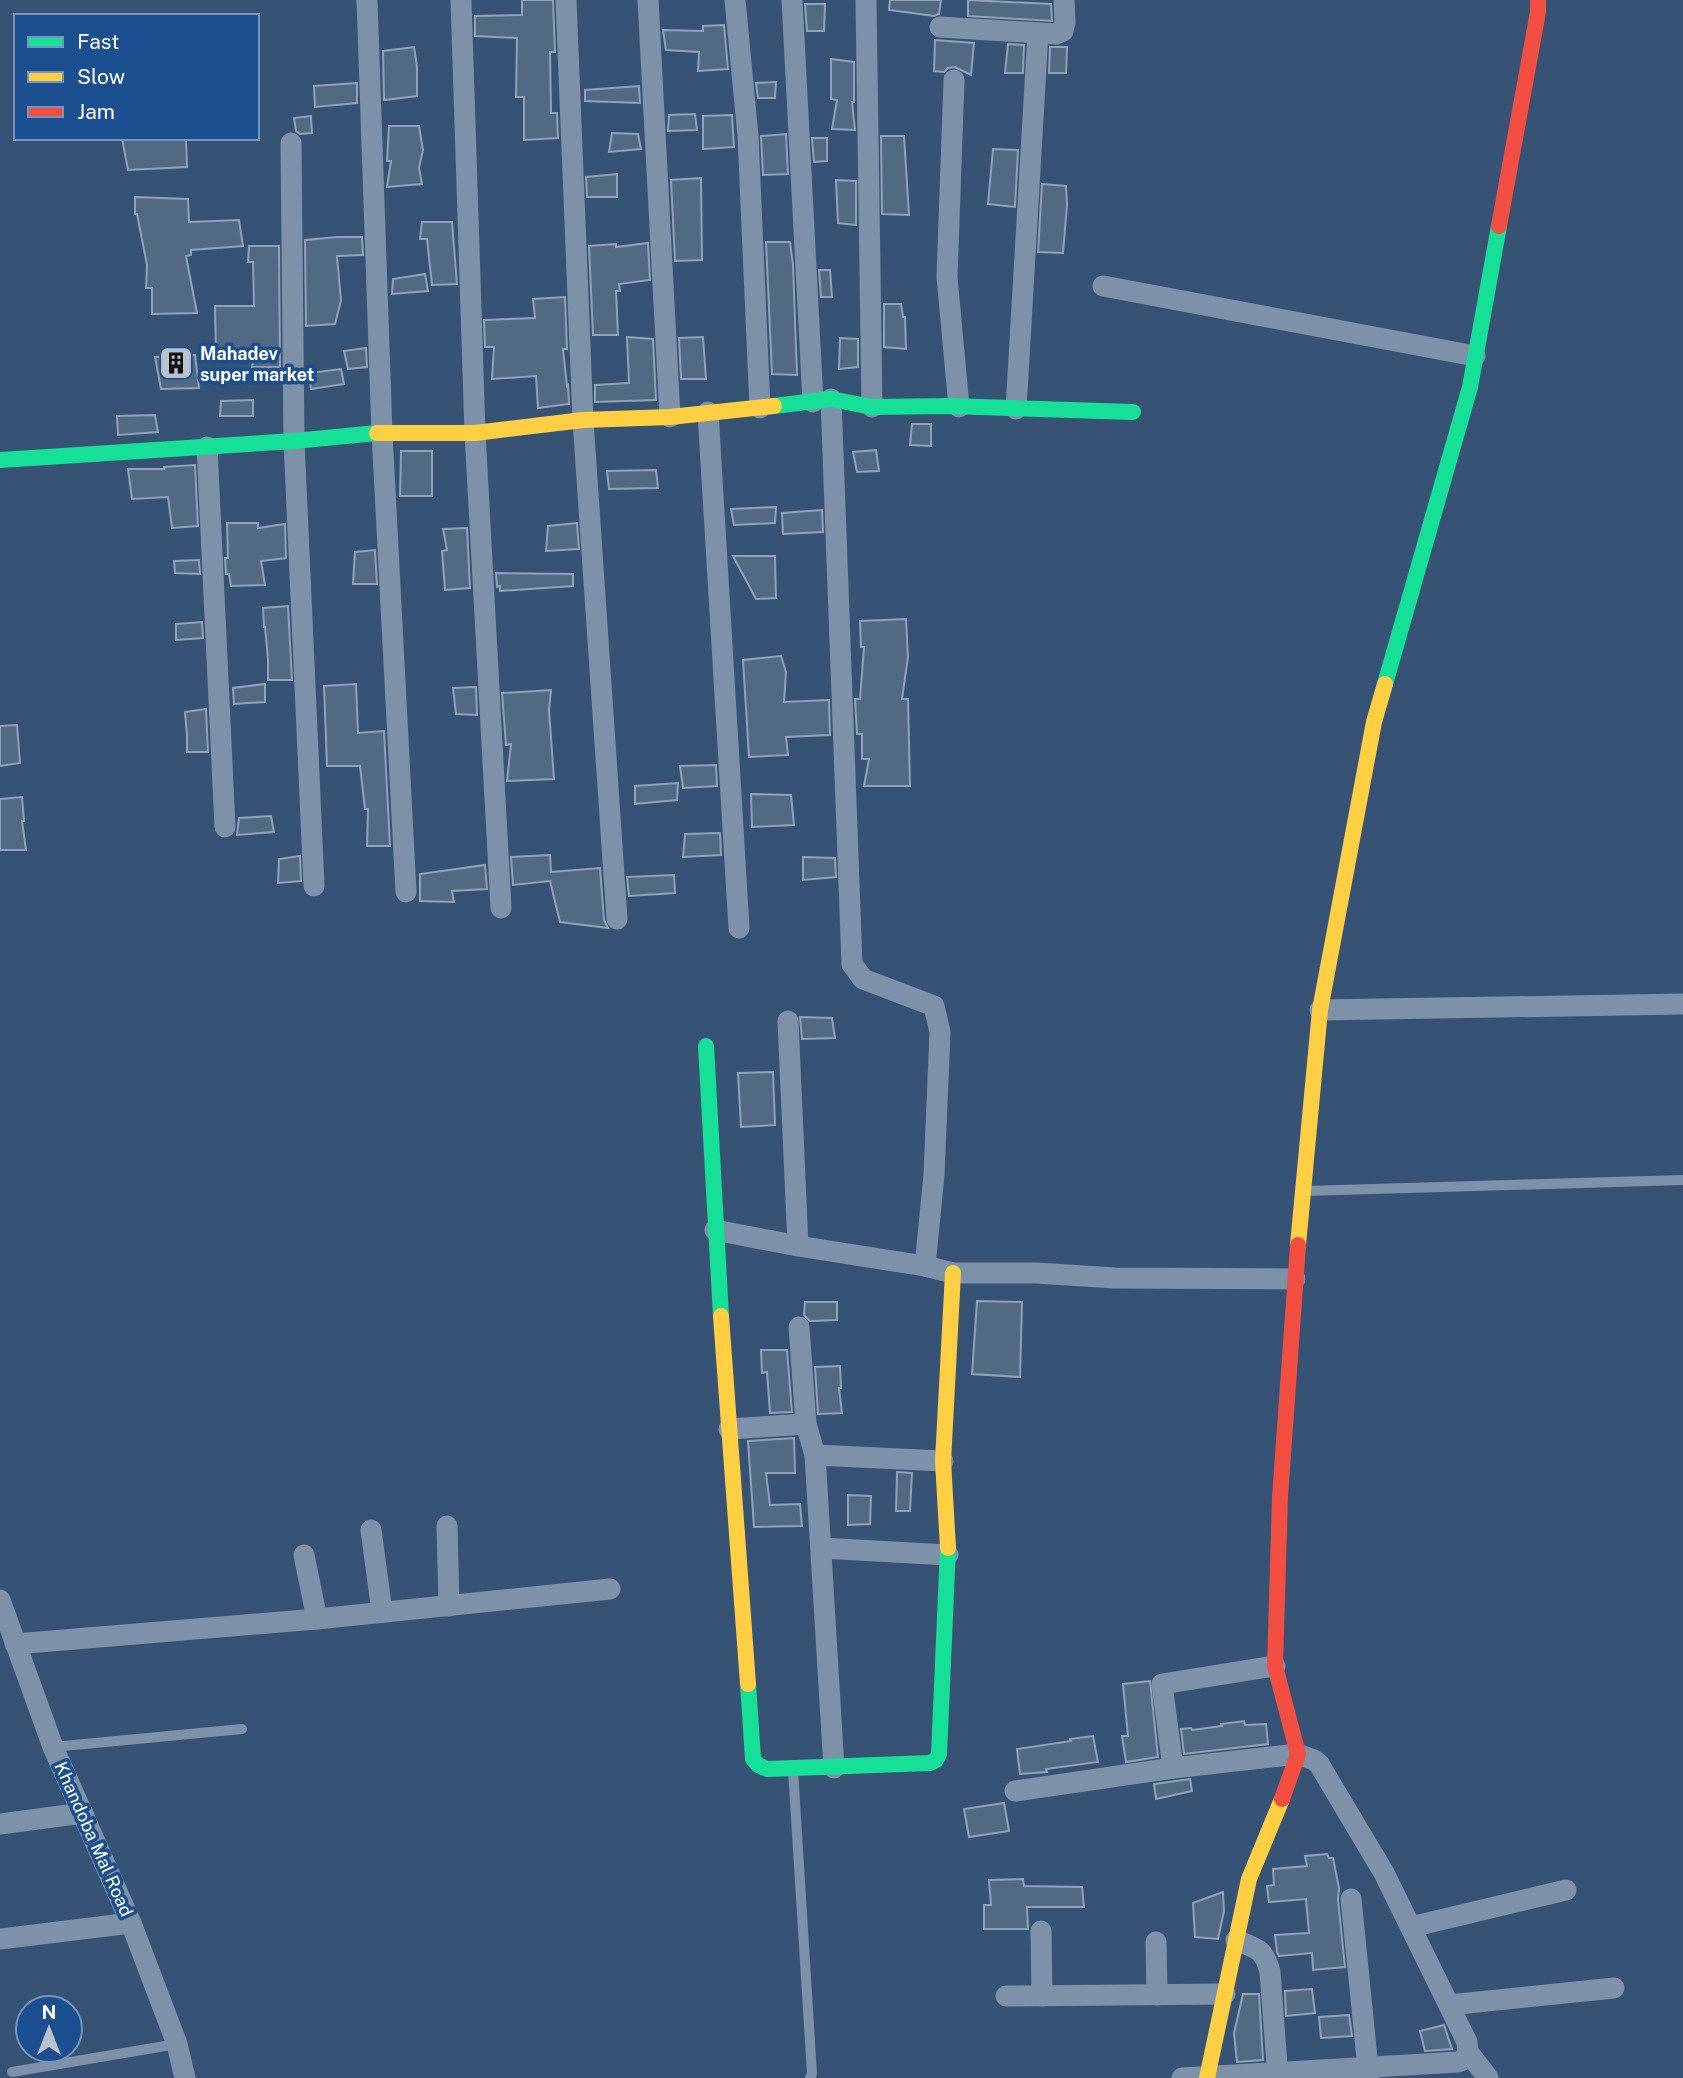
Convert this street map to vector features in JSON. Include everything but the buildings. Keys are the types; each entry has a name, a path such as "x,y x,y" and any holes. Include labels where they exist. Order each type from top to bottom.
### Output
{"street":[{"path":"367,0 382,433 406,892"},
{"path":"461,0 475,433 501,908"},
{"path":"566,0 583,420 617,919"},
{"path":"648,0 670,417"},
{"path":"735,0 748,136 760,408"},
{"path":"792,0 822,400 852,964 863,979 934,1006 940,1031 934,1175 925,1266"},
{"path":"866,0 872,407"},
{"path":"940,27 1056,34 1063,31 1064,0"},
{"path":"1207,2077 1249,1879 1298,1754 1275,1666 1280,1497 1294,1279 1320,1010 1374,722 1469,387 1538,12 1538,0"},
{"path":"1016,409 1038,33"},
{"path":"954,80 947,277 959,407"},
{"path":"291,143 294,442 314,886"},
{"path":"1103,286 1475,356"},
{"path":"0,460 294,442 382,433 475,433 583,420 670,417 822,400 872,407 1133,412"},
{"path":"708,412 739,928"},
{"path":"207,447 225,827"},
{"path":"1320,1010 1683,1004"},
{"path":"788,1021 798,1246"},
{"path":"706,1046 715,1230 753,1759 767,1769 930,1763 936,1760 939,1754 948,1555 943,1461 953,1273"},
{"path":"715,1230 953,1273 1037,1273 1115,1278 1294,1279"},
{"path":"799,1327 806,1424 815,1455 834,1768"},
{"path":"729,1429 806,1424"},
{"path":"815,1455 943,1461"},
{"path":"447,1526 449,1606"},
{"path":"371,1530 382,1612"},
{"path":"821,1548 948,1555"},
{"path":"304,1555 317,1619"},
{"path":"15,1644 317,1619 610,1589"},
{"name":"Khandoba Mal Road","path":"0,1600 53,1747 131,1923 177,2044 185,2078"},
{"path":"1173,1768 1162,1684 1275,1666"},
{"path":"1015,1791 1173,1768 1298,1754 1314,1760 1384,1873 1449,2005 1467,2042 1462,2064"},
{"path":"0,1824 83,1813"},
{"path":"1411,1927 1566,1890"},
{"path":"1351,1899 1368,2072"},
{"path":"0,1939 131,1923"},
{"path":"1041,1931 1042,1996"},
{"path":"1236,1940 1261,1950 1267,1958 1278,2075"},
{"path":"1156,1942 1157,1994"},
{"path":"1449,2005 1614,1988"},
{"path":"1006,1996 1225,1994"},
{"path":"1182,2078 1368,2072 1462,2064 1488,2078"}],"lane":[{"path":"1302,1191 1683,1180"},
{"path":"53,1747 242,1729"},
{"path":"793,1768 812,2074 810,2078"},
{"path":"12,2073 177,2044"}],"traffic: fast":[{"path":"1385,684 1470,387 1499,226"},
{"path":"774,406 831,399 872,407 950,406 1133,412"},
{"path":"0,460 377,433"},
{"path":"706,1046 721,1316"},
{"path":"748,1684 753,1759 767,1769 930,1763 936,1760 939,1754 948,1548"}],"traffic: slow":[{"path":"377,433 475,433 583,420 670,417 774,406"},
{"path":"1298,1245 1320,1010 1374,722 1385,684"},
{"path":"948,1548 943,1461 953,1273"},
{"path":"721,1316 748,1684"},
{"path":"1207,2078 1249,1879 1282,1799"}],"traffic: jam":[{"path":"1499,226 1538,0"},
{"path":"1282,1799 1298,1754 1275,1666 1280,1497 1298,1245"}],"place":[{"name":"Mahadev super market","path":"176,363"}]}
